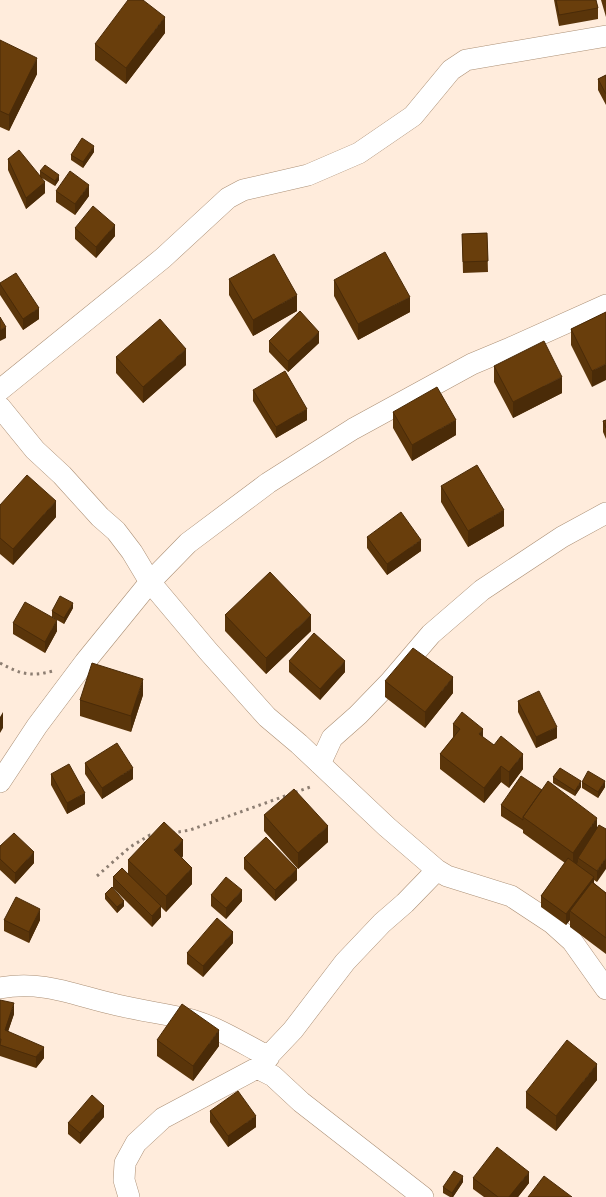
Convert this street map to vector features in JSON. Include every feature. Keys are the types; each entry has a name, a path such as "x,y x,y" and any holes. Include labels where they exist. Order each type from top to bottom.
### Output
{"street":[{"path":"0,390 163,258 228,198 243,190 308,175 359,153 413,116 451,70 466,60 606,36"},
{"path":"0,782 37,726 85,662 150,582 188,543 268,483 353,429 472,364 508,350 606,305"},
{"path":"0,407 35,450 116,531 132,552 150,582 267,717 437,870 447,876 511,896 552,923 572,941 606,989"},
{"path":"328,771 332,738 371,702 439,628 482,590 562,537 606,513"},
{"path":"129,1197 124,1180 126,1164 136,1143 163,1118 263,1062 293,1030 345,962 437,870"},
{"path":"0,988 32,986 71,992 116,1005 194,1021 225,1034 263,1062 273,1076 301,1102 423,1197"}],"path":[{"path":"0,662 17,672 37,675 85,662"},
{"path":"170,834 190,830 328,771"},
{"path":"97,876 130,847 150,835 157,834"}],"building":[{"path":"128,0 143,0 165,17 126,68 95,44"},
{"path":"556,0 596,0 598,8 559,15"},
{"path":"0,40 37,58 9,115 0,111"},
{"path":"606,75 606,94 598,79"},
{"path":"82,138 94,146 83,162 71,155"},
{"path":"19,150 45,182 26,198 8,159"},
{"path":"45,165 59,175 55,181 40,171"},
{"path":"70,171 89,185 75,204 56,191"},
{"path":"93,206 115,225 96,247 75,228"},
{"path":"487,233 488,261 463,262 462,234"},
{"path":"385,252 410,297 358,324 334,280"},
{"path":"274,254 297,295 253,320 229,279"},
{"path":"16,273 39,308 23,319 0,284"},
{"path":"300,311 319,332 288,361 269,341"},
{"path":"606,312 606,364 592,371 571,329"},
{"path":"0,317 6,327 0,330"},
{"path":"160,319 186,349 143,387 116,357"},
{"path":"544,341 562,377 513,402 494,366"},
{"path":"285,371 307,409 276,427 253,390"},
{"path":"437,387 456,420 412,445 393,412"},
{"path":"477,465 504,510 468,531 441,486"},
{"path":"27,475 56,501 13,549 0,538 0,505"},
{"path":"401,512 421,540 387,564 367,537"},
{"path":"270,572 311,615 266,658 225,615"},
{"path":"60,596 73,603 64,618 52,611"},
{"path":"25,602 57,620 45,642 13,623"},
{"path":"314,633 345,661 320,689 289,661"},
{"path":"413,648 453,677 425,712 385,681"},
{"path":"92,663 143,679 131,716 80,700"},
{"path":"539,691 557,727 536,737 518,701"},
{"path":"462,712 483,729 479,734 494,745 501,736 523,754 509,772 501,766 484,788 440,754 460,729 453,724"},
{"path":"117,743 133,768 102,788 85,763"},
{"path":"69,764 85,793 67,803 51,774"},
{"path":"560,768 581,781 575,791 553,777"},
{"path":"588,771 605,781 598,792 582,782"},
{"path":"521,776 542,790 523,817 523,820 501,805"},
{"path":"548,781 597,818 573,853 523,817"},
{"path":"294,789 328,826 298,853 264,815"},
{"path":"164,822 183,840 174,850 192,868 166,896 128,860"},
{"path":"599,825 606,829 606,858 597,871 578,858"},
{"path":"14,833 34,852 15,873 0,859 0,846"},
{"path":"266,837 297,869 275,890 244,858"},
{"path":"568,858 594,877 566,914 541,896"},
{"path":"122,868 161,906 152,916 113,877"},
{"path":"226,877 242,890 226,908 211,895"},
{"path":"592,882 606,893 606,938 570,911"},
{"path":"112,887 124,901 117,907 105,894"},
{"path":"16,897 40,909 29,932 4,920"},
{"path":"217,918 233,932 203,966 187,953"},
{"path":"0,1000 14,1003 5,1030 44,1047 36,1057 0,1045"},
{"path":"182,1004 219,1030 193,1066 157,1040"},
{"path":"567,1040 597,1064 556,1116 526,1092"},
{"path":"238,1091 256,1116 228,1136 210,1111"},
{"path":"92,1095 104,1106 80,1133 68,1123"},
{"path":"497,1147 529,1172 509,1197 498,1197 473,1178"},
{"path":"454,1171 463,1176 452,1193 443,1187"},
{"path":"544,1176 572,1197 528,1197"}]}
